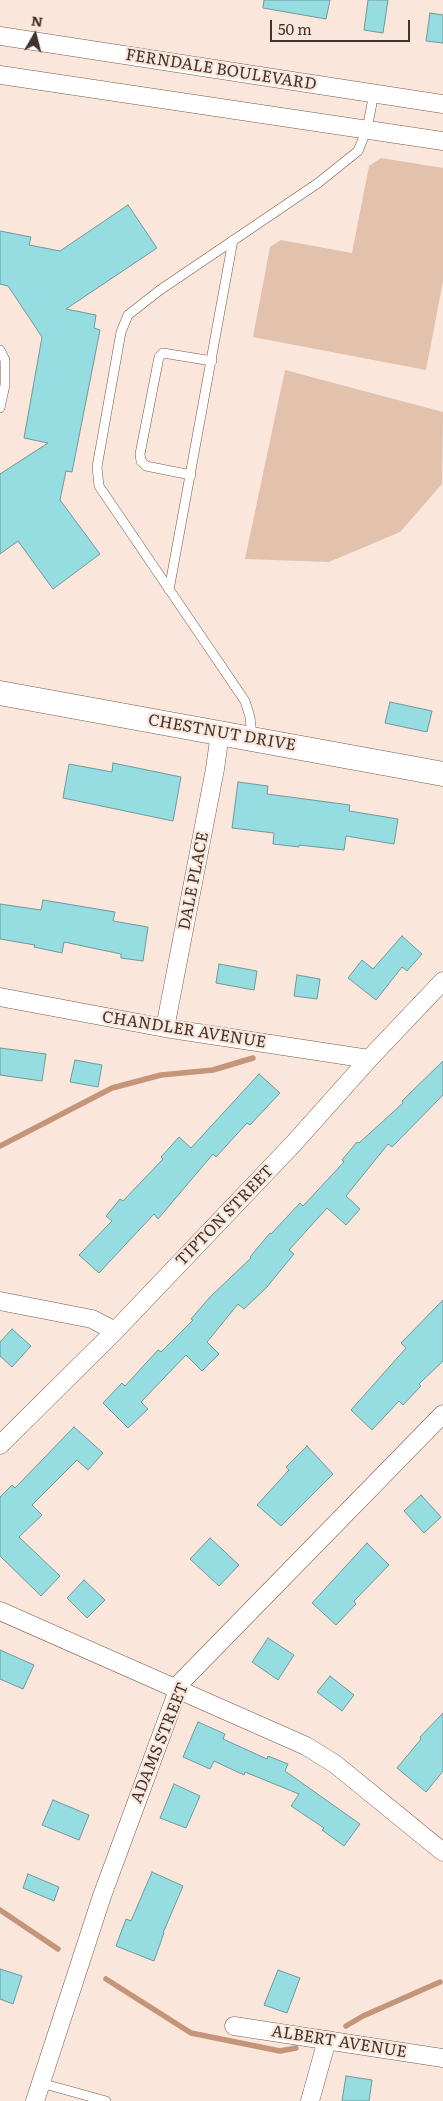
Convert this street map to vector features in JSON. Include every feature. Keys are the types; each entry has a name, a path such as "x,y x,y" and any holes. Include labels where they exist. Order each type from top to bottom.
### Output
{"street":[{"name":"FERNDALE BOULEVARD","path":"0,36 443,104"},
{"path":"0,75 443,141"},
{"name":"CHESTNUT DRIVE","path":"0,693 443,774"},
{"name":"DALE PLACE","path":"166,1028 220,733"},
{"name":"TIPTON STREET","path":"0,1445 115,1330 295,1142 369,1059 443,981"},
{"name":"CHANDLER AVENUE","path":"0,997 166,1028 369,1059"},
{"path":"0,1302 92,1319 115,1330"},
{"name":"ADAMS STREET","path":"35,2101 102,1896 181,1682 443,1414"},
{"path":"0,1611 306,1746 328,1760 439,1842"},
{"name":"ALBERT AVENUE","path":"234,2026 443,2058"},
{"path":"310,2101 327,2040"}],"lane":[{"path":"252,738 250,717 245,701 99,486 97,467 108,400 121,332 128,315 160,290 318,184 358,151 367,129 374,93"},
{"path":"169,590 233,240"},
{"path":"0,350 5,360 5,385 0,408"},
{"path":"191,475 146,466 141,461 140,454 159,357 163,353 212,361"},
{"path":"40,2083 106,2101"}],"shaded area":[{"path":"381,158 443,168 443,281 426,370 253,337 270,247 281,240 352,253 369,166"},
{"path":"285,370 443,412 442,484 400,532 329,562 245,559"}],"building":[{"path":"264,0 330,0 326,19 263,8"},
{"path":"368,0 388,0 383,33 364,30"},
{"path":"430,13 443,15 443,43 426,41"},
{"path":"128,205 157,248 66,309 96,315 94,328 100,330 72,472 66,471 60,500 100,554 53,589 18,541 0,554 0,474 48,443 24,438 42,337 8,286 0,284 0,231 31,237 29,245 60,251"},
{"path":"390,702 432,711 427,732 385,723"},
{"path":"113,763 181,777 173,821 63,798 69,764 112,772"},
{"path":"238,782 268,786 267,794 350,805 349,811 398,819 394,844 346,836 344,850 299,845 299,847 273,844 274,833 232,828"},
{"path":"43,900 115,912 113,921 148,927 143,961 121,958 121,954 64,942 62,953 34,947 35,945 0,939 0,904 41,910"},
{"path":"402,936 422,954 407,971 402,967 376,1000 348,978 362,960 373,969"},
{"path":"219,964 257,971 254,990 216,983"},
{"path":"297,975 320,979 317,999 294,996"},
{"path":"0,1048 46,1054 42,1081 0,1075"},
{"path":"75,1060 102,1065 98,1087 70,1082"},
{"path":"443,1061 443,1095 392,1147 388,1144 346,1196 360,1209 346,1225 327,1208 289,1250 294,1254 266,1288 244,1309 238,1304 207,1342 219,1354 202,1371 186,1355 141,1402 148,1409 128,1428 103,1403 122,1383 125,1386 158,1350 161,1352 193,1320 191,1319 210,1297 251,1258 270,1233 300,1203 303,1206 344,1162 342,1160 357,1142 359,1143 403,1103 402,1101"},
{"path":"259,1074 280,1093 250,1125 247,1123 216,1157 213,1154 158,1219 154,1214 99,1273 79,1255 112,1221 106,1216 120,1199 123,1201 163,1159 161,1157 179,1137 191,1148"},
{"path":"443,1300 443,1361 419,1384 421,1386 403,1405 399,1401 372,1430 351,1410 406,1348 401,1343"},
{"path":"12,1329 31,1346 12,1367 0,1356 0,1342"},
{"path":"74,1427 103,1453 88,1470 77,1460 32,1505 42,1515 19,1537 60,1576 41,1596 0,1556 0,1497 12,1485 15,1488"},
{"path":"307,1446 333,1474 281,1526 257,1505 289,1470 286,1467"},
{"path":"421,1495 441,1517 424,1533 404,1511"},
{"path":"210,1538 239,1565 219,1586 190,1559"},
{"path":"367,1543 389,1565 354,1601 356,1604 336,1625 312,1603"},
{"path":"84,1580 105,1600 87,1618 67,1598"},
{"path":"268,1638 294,1655 278,1680 252,1662"},
{"path":"0,1650 34,1665 23,1689 0,1679"},
{"path":"330,1676 354,1695 342,1711 317,1692"},
{"path":"443,1713 443,1771 426,1792 397,1768 421,1739 420,1737"},
{"path":"198,1722 225,1734 223,1739 267,1759 268,1756 288,1764 285,1771 360,1824 344,1846 322,1830 324,1828 291,1806 299,1794 245,1772 244,1775 214,1761 210,1769 183,1757"},
{"path":"174,1784 200,1796 186,1828 160,1818"},
{"path":"53,1800 89,1815 79,1840 42,1825"},
{"path":"152,1872 183,1886 163,1933 154,1961 116,1946 126,1919 131,1921"},
{"path":"28,1874 59,1887 54,1901 23,1888"},
{"path":"0,1969 22,1976 13,2004 0,1999"},
{"path":"278,1970 300,1978 287,2013 264,2005"},
{"path":"346,2076 372,2080 369,2101 342,2101"}],"waterway":[{"path":"0,1146 112,1088 161,1075 213,1070 253,1058"},
{"path":"0,1910 58,1949"},
{"path":"106,1979 191,2033 280,2051 296,2048"},
{"path":"346,2026 363,2016 440,1982"}]}
